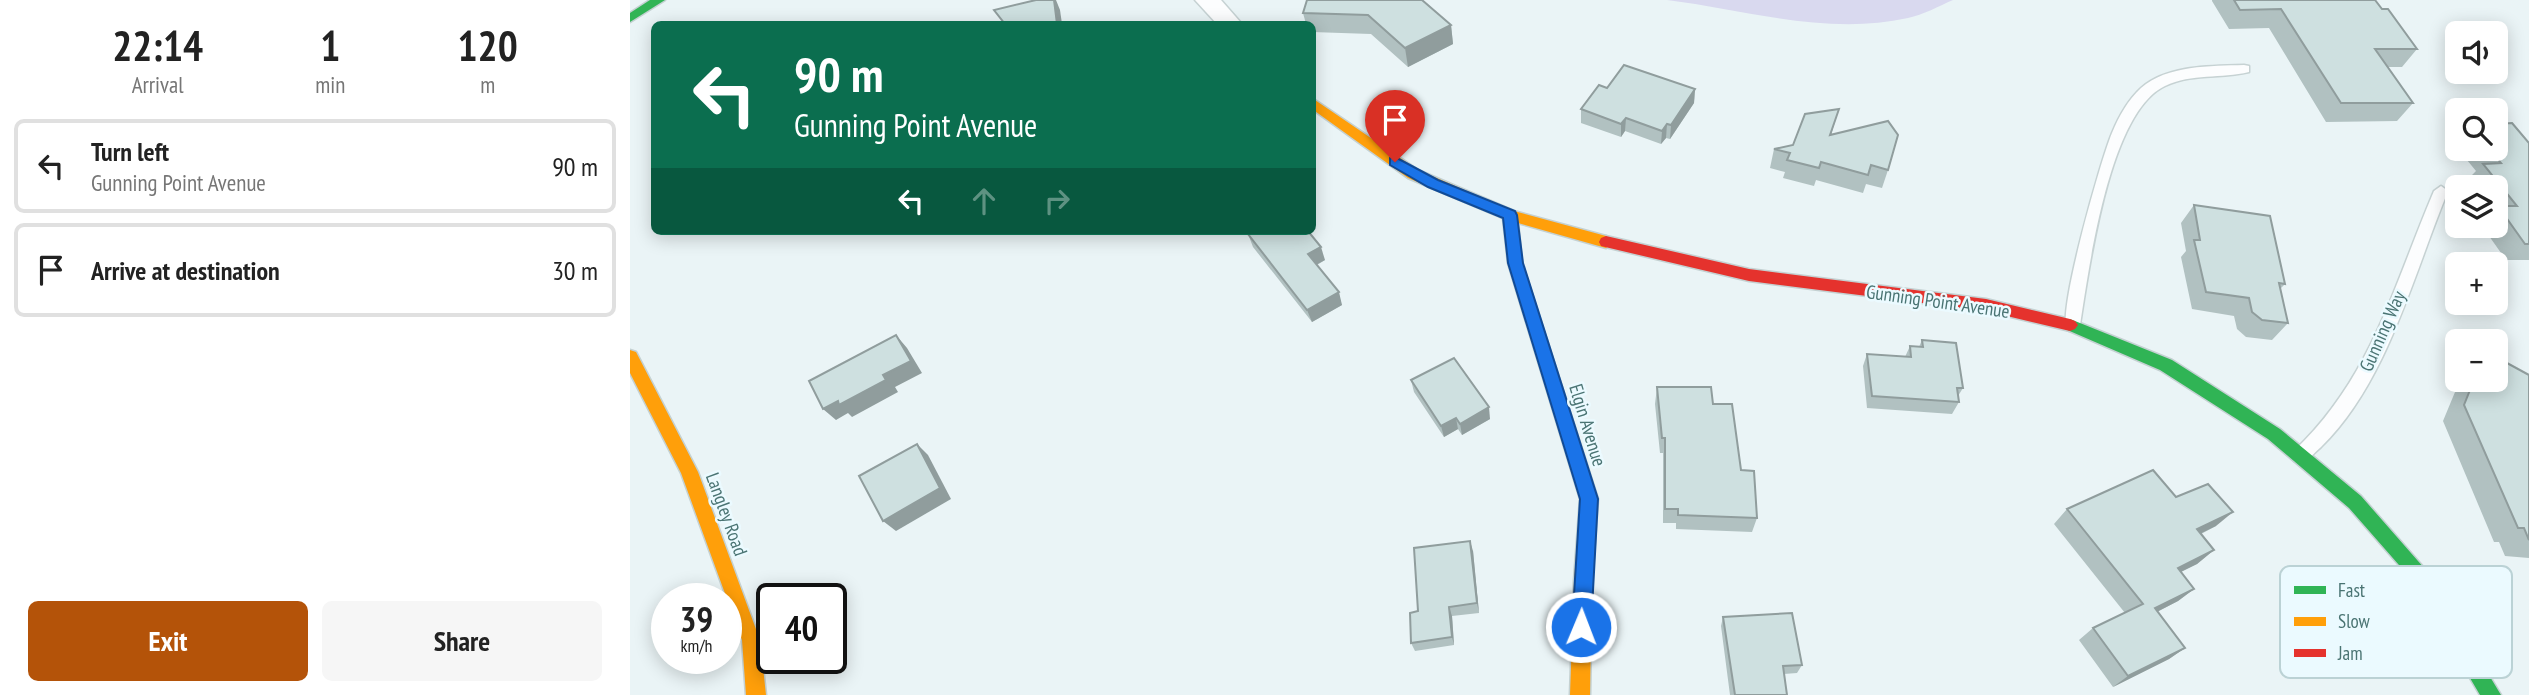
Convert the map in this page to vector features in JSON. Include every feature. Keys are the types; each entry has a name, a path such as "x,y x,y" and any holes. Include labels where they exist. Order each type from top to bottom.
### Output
{"street":[{"path":"630,19 659,0"},
{"path":"1207,0 1227,21"},
{"name":"Gunning Point Avenue","path":"1316,105 1413,174 1510,215 1580,236 1790,283 1986,305 2072,325 2166,365 2274,434 2355,502 2411,566"},
{"name":"Elgin Avenue","path":"1510,215 1516,263 1589,499 1583,581 1580,695"},
{"name":"Langley Road","path":"630,357 689,472 751,640 757,695"},
{"name":"Gunning Point Avenue","path":"2481,678 2491,695"}],"lane":[{"path":"2072,325 2081,269 2098,202 2115,144 2133,103 2145,91 2170,77 2194,72 2244,69"},
{"name":"Gunning Way","path":"2300,456 2323,438 2356,388 2398,298 2441,191"}],"shaded area":[{"path":"1667,0 1953,0 1908,18 1847,24 1787,20"}],"building":[{"path":"1036,0 1054,0 1057,21 1003,21 994,10"},
{"path":"1307,0 1422,0 1451,25 1405,48 1368,15 1303,13"},
{"path":"2234,0 2375,0 2382,9 2388,9 2417,49 2375,49 2413,103 2341,103 2281,9 2240,10"},
{"path":"1624,65 1695,89 1671,125 1667,124 1662,131 1626,118 1621,124 1581,109 1599,85 1607,88"},
{"path":"1839,109 1830,135 1888,121 1898,135 1888,170 1871,165 1868,175 1821,162 1819,168 1787,160 1790,153 1774,149 1793,145 1805,114"},
{"path":"2508,123 2512,123 2529,143 2529,244 2525,244 2508,220 2508,206 2517,206 2508,195 2508,175 2492,175 2483,164 2508,161"},
{"path":"2194,205 2270,216 2285,284 2279,283 2288,323 2262,320 2252,312 2249,298 2206,292 2194,240 2200,240"},
{"path":"1249,235 1311,235 1321,247 1308,254 1339,292 1307,310"},
{"path":"896,335 911,361 883,375 886,380 839,405 838,401 823,409 809,381"},
{"path":"1922,340 1956,343 1963,388 1957,388 1959,402 1872,396 1867,354 1911,357 1910,346 1923,347"},
{"path":"1454,358 1489,407 1460,424 1456,418 1441,426 1411,380"},
{"path":"2508,364 2529,375 2529,540 2524,528 2518,528 2464,405 2469,392 2508,392"},
{"path":"1657,387 1711,387 1713,404 1732,404 1741,470 1754,471 1757,518 1678,515 1678,509 1665,509 1665,438 1662,438"},
{"path":"917,444 940,488 883,521 859,476"},
{"path":"2153,470 2176,497 2208,484 2233,512 2197,529 2214,550 2178,568 2194,589 2155,608 2185,648 2128,676 2093,628 2143,604 2067,509"},
{"path":"1470,541 1477,603 1449,607 1452,637 1411,643 1410,613 1418,611 1414,548"},
{"path":"1792,613 1802,665 1783,666 1787,695 1735,695 1723,617"}],"traffic: fast":[{"path":"630,18 659,0"},
{"path":"2070,325 2166,365 2274,434 2355,502 2411,566"},
{"path":"2481,678 2491,695"}],"traffic: slow":[{"path":"1316,105 1413,174 1510,215 1606,242"},
{"path":"1510,215 1515,263 1589,499 1583,581 1580,695"},
{"path":"630,357 689,472 751,640 756,695"}],"traffic: jam":[{"path":"1606,242 1749,275 1986,305 2070,325"}],"route":[{"path":"1395,162 1413,174 1510,215 1516,263 1589,499 1581,627"}]}
